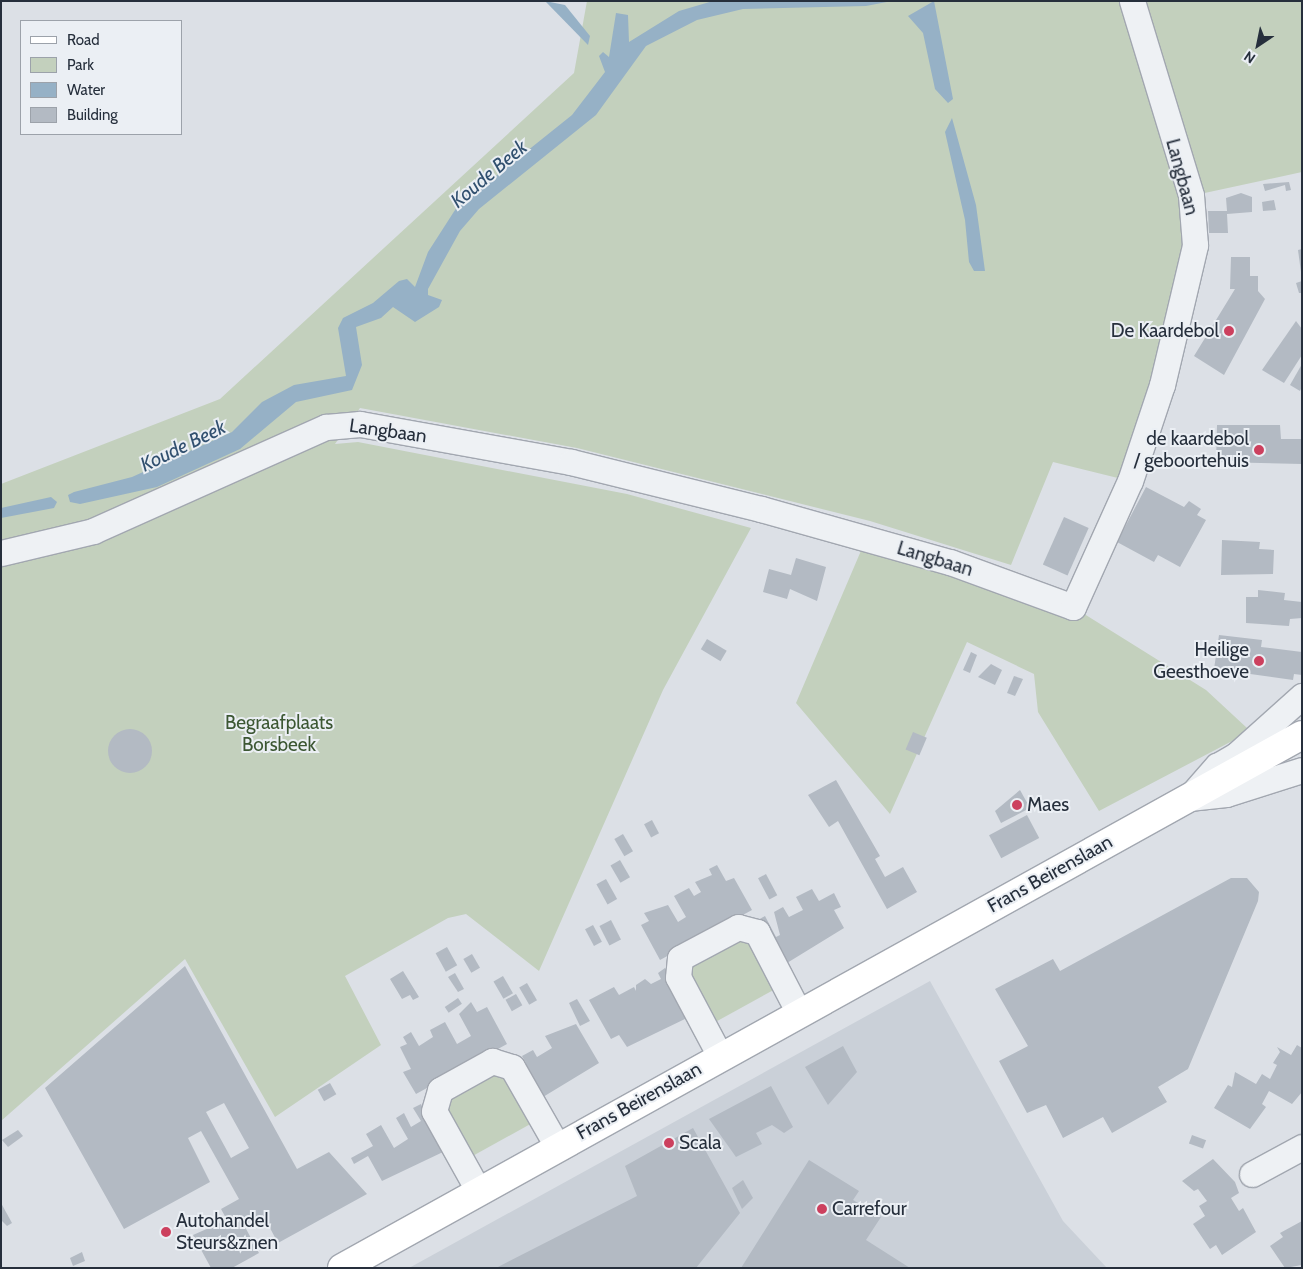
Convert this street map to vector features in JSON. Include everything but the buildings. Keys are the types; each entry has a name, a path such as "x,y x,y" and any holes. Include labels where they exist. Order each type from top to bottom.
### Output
{"main road":[{"name":"Frans Beirenslaan","path":"342,1268 557,1146 1302,735"}],"street":[{"name":"Langbaan","path":"1,553 93,531 326,427 347,424 571,462 761,509 1004,582 1073,607 1130,481 1162,385 1195,245 1191,195 1132,1"},
{"path":"1189,798 1217,766 1236,755 1302,696"},
{"path":"1189,798 1226,794 1302,770"},
{"name":"Frans Beirenslaan","path":"720,1056 678,978 680,958 738,927 757,932 799,1013"},
{"name":"Frans Beirenslaan","path":"478,1190 434,1111 440,1090 492,1061 512,1067 557,1146"},
{"path":"1252,1174 1302,1147"}],"shaded area":[{"path":"930,981 1063,1221 1107,1268 409,1268"}],"green space":[{"name":"Begraafplaats Borsbeek","path":"587,1 1302,1 1302,172 1200,194 1130,481 1053,462 1011,565 870,521 577,448 360,408 335,444 358,442 627,494 751,528 663,690 539,971 466,914 448,918 345,976 381,1045 275,1117 185,959 1,1121 1,484 220,399 574,73"},
{"path":"866,539 1073,607 1206,690 1247,728 1236,739 1099,811 1038,712 1034,674 967,642 890,814 796,703"},
{"path":"741,935 752,937 779,987 710,1025 686,966"},
{"path":"494,1070 505,1070 534,1122 469,1158 440,1107 444,1098"}],"water":[{"path":"545,1 565,5 590,36 588,45"},
{"path":"713,1 892,1 866,6 743,9 697,20 646,46 596,115 479,209 460,231 428,289 428,295 442,300 439,307 415,322 393,307 381,318 356,327 362,365 352,390 296,402 240,449 157,487 80,504 70,502 68,495 74,492 132,477 232,432 262,402 294,385 346,376 338,328 343,318 373,303 399,281 407,279 415,287 428,252 464,196 486,184 572,115 605,72 599,56 603,52 609,57 616,13 628,15 629,42 679,11"},
{"path":"934,1 953,99 948,103 935,89 923,33 908,16"},
{"path":"952,118 976,205 985,271 974,271 969,262 965,220 945,132"},
{"path":"51,497 57,502 54,508 1,518 1,508"}],"place":[{"name":"De Kaardebol","path":"1229,331"},
{"name":"de kaardebol / geboortehuis","path":"1259,450"},
{"name":"Heilige Geesthoeve","path":"1259,661"},
{"name":"Maes","path":"1017,805"},
{"name":"Scala","path":"669,1143"},
{"name":"Carrefour","path":"822,1209"},
{"name":"Autohandel Steurs&znen","path":"166,1232"}],"water label":[{"name":"Koude Beek","path":"489,174"},
{"name":"Koude Beek","path":"183,446"}]}
